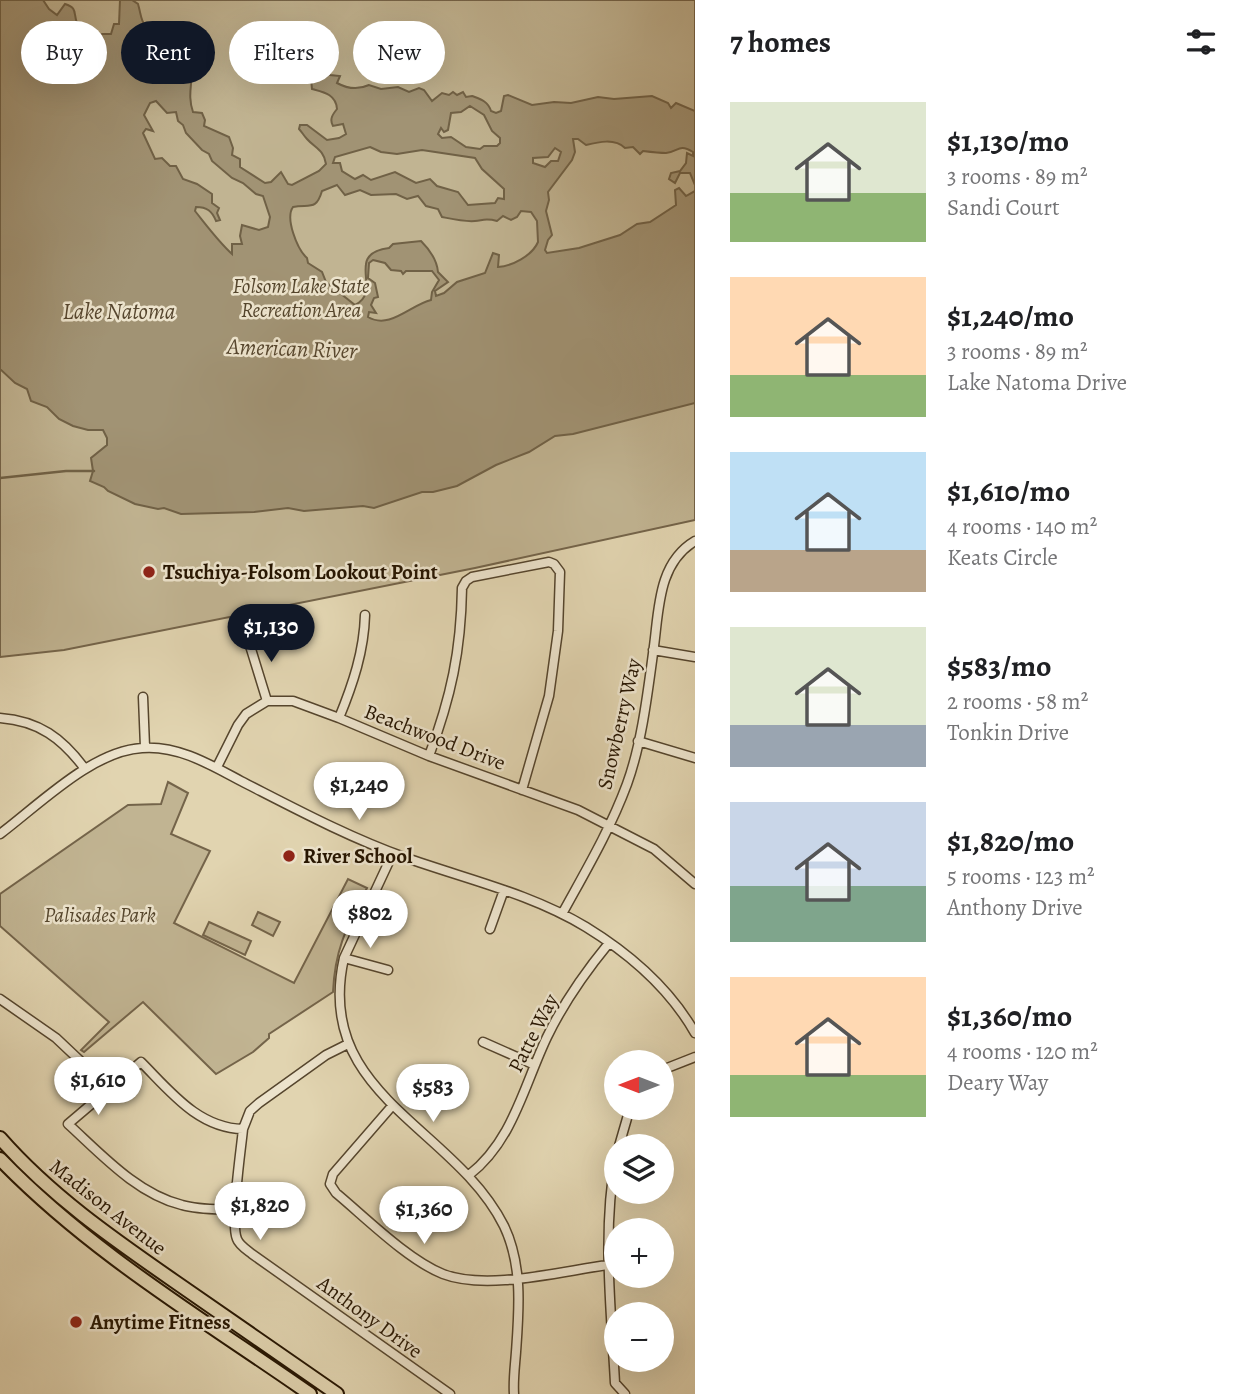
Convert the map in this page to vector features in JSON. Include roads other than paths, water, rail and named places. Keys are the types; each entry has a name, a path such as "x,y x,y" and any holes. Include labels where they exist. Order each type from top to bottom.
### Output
{"main road":[{"name":"Madison Avenue","path":"0,1138 22,1162 71,1206 337,1394"},
{"name":"Madison Avenue","path":"0,1159 42,1201 86,1237 310,1394"}],"street":[{"name":"Snowberry Way","path":"562,914 610,826 628,781 638,741 661,591 676,558 695,541"},
{"path":"429,756 453,682 462,629 464,583 472,577 549,562 560,572 554,669 522,790"},
{"path":"339,718 362,650 365,615"},
{"path":"216,767 246,714 267,701 247,636"},
{"path":"653,650 695,657"},
{"path":"143,697 145,747"},
{"name":"Beachwood Drive","path":"267,701 293,701 429,756 569,806 654,849 695,884"},
{"path":"0,718 21,720 37,726 69,748 85,769"},
{"path":"638,741 695,758"},
{"path":"0,834 85,769 112,754 145,747 172,750 216,767 393,853 504,890 562,914 609,943 643,969 667,993 695,1033"},
{"path":"393,853 344,958 339,1001 348,1044 363,1071 392,1106 469,1175 486,1195 505,1228 518,1278 514,1394"},
{"path":"490,929 504,890"},
{"name":"Patte Way","path":"469,1175 490,1156 503,1137 556,1019 609,943"},
{"path":"344,958 388,971"},
{"path":"0,999 56,1038 110,1089"},
{"path":"483,1042 535,1065"},
{"name":"Anthony Drive","path":"348,1044 326,1055 250,1111 243,1129 234,1227 238,1242 450,1394"},
{"path":"674,1065 695,1057"},
{"path":"236,1210 193,1208 152,1193 113,1164 68,1124 141,1062 195,1114 218,1125 243,1129"},
{"path":"392,1106 333,1174 330,1184 336,1193 421,1262 443,1274 463,1280 485,1281 604,1266"},
{"path":"609,1288 615,1383 625,1394"}],"water":[{"name":"Lake Natoma","path":"0,0 43,0 57,15 65,4 73,9 77,21 21,21 21,84 107,84 107,34 111,34 114,24 119,24 120,0 132,0 138,4 143,21 121,21 121,84 190,84 193,112 202,113 204,126 229,137 233,148 232,155 240,159 240,167 265,183 271,182 281,172 288,184 292,185 319,171 326,164 321,152 299,129 300,125 307,125 327,140 346,134 343,124 333,126 331,121 337,109 334,100 328,94 312,89 312,84 339,84 357,88 369,85 381,89 398,87 409,92 419,88 424,90 432,101 442,93 449,95 453,92 457,95 463,92 466,97 472,96 483,101 496,113 501,111 504,96 508,95 532,105 571,103 598,97 614,99 652,96 668,103 671,108 676,103 695,111 695,185 690,173 680,173 675,183 669,179 671,173 680,171 686,163 687,153 693,156 693,152 688,149 681,148 666,153 643,151 640,154 633,147 625,148 616,143 586,145 573,139 575,152 572,160 548,192 546,211 552,235 545,250 547,253 579,248 620,235 637,224 650,222 676,205 675,190 679,188 686,196 695,191 695,403 573,434 555,436 529,452 496,465 457,486 422,492 374,508 363,506 304,511 288,508 181,514 164,508 135,504 90,481 93,471 91,458 107,445 103,430 88,430 59,419 47,407 31,401 27,389 15,383 0,369","holes":["156,101 167,113 176,112 186,133 209,154 212,161 232,178 263,196 270,217 268,227 259,230 242,225 242,244 232,244 232,254 195,211 196,207 206,209 216,221 220,220 217,213 219,208 212,203 212,194 183,179 176,166 170,166 162,158 155,159 143,133 146,129 153,131 144,115 150,103","470,106 484,115 492,131 500,138 497,146 484,146 480,149 466,147 451,137 442,138 438,134 441,128 444,132 448,130 451,113 461,112","370,147 397,154 422,150 475,158 482,169 504,189 504,199 498,198 495,203 468,205 458,192 437,186 430,179 416,183 395,172 371,180 363,175 355,179 342,171 340,163 333,163 335,157","555,148 561,152 558,161 551,161 545,167 533,163 533,158 548,157","337,185 345,195 360,190 371,195 396,194 407,199 418,196 426,206 438,209 442,217 467,221 497,221 503,216 511,220 521,211 531,212 537,221 538,242 526,256 503,266 498,267 499,255 493,253 485,273 457,282 436,296 435,291 448,282 438,272 435,259 427,248 421,241 393,244 368,257 366,291 363,299 355,305 326,282 322,272 308,263 293,233 290,218 293,207 315,204 322,191","373,260 385,263 391,270 401,271 403,274 406,271 432,271 439,280 431,300 392,319 384,321 368,317 369,312 376,313 371,305 374,298 378,297 375,283 368,278 369,263"]}],"waterway":[{"path":"0,478 94,471"}],"place":[{"name":"Tsuchiya-Folsom Lookout Point","path":"149,572"},
{"name":"River School","path":"289,856"},
{"name":"Anytime Fitness","path":"76,1322"}],"park label":[{"name":"Folsom Lake State Recreation Area","path":"301,298"},
{"name":"Palisades Park","path":"100,915"}],"water label":[{"name":"American River","path":"292,348"}]}
